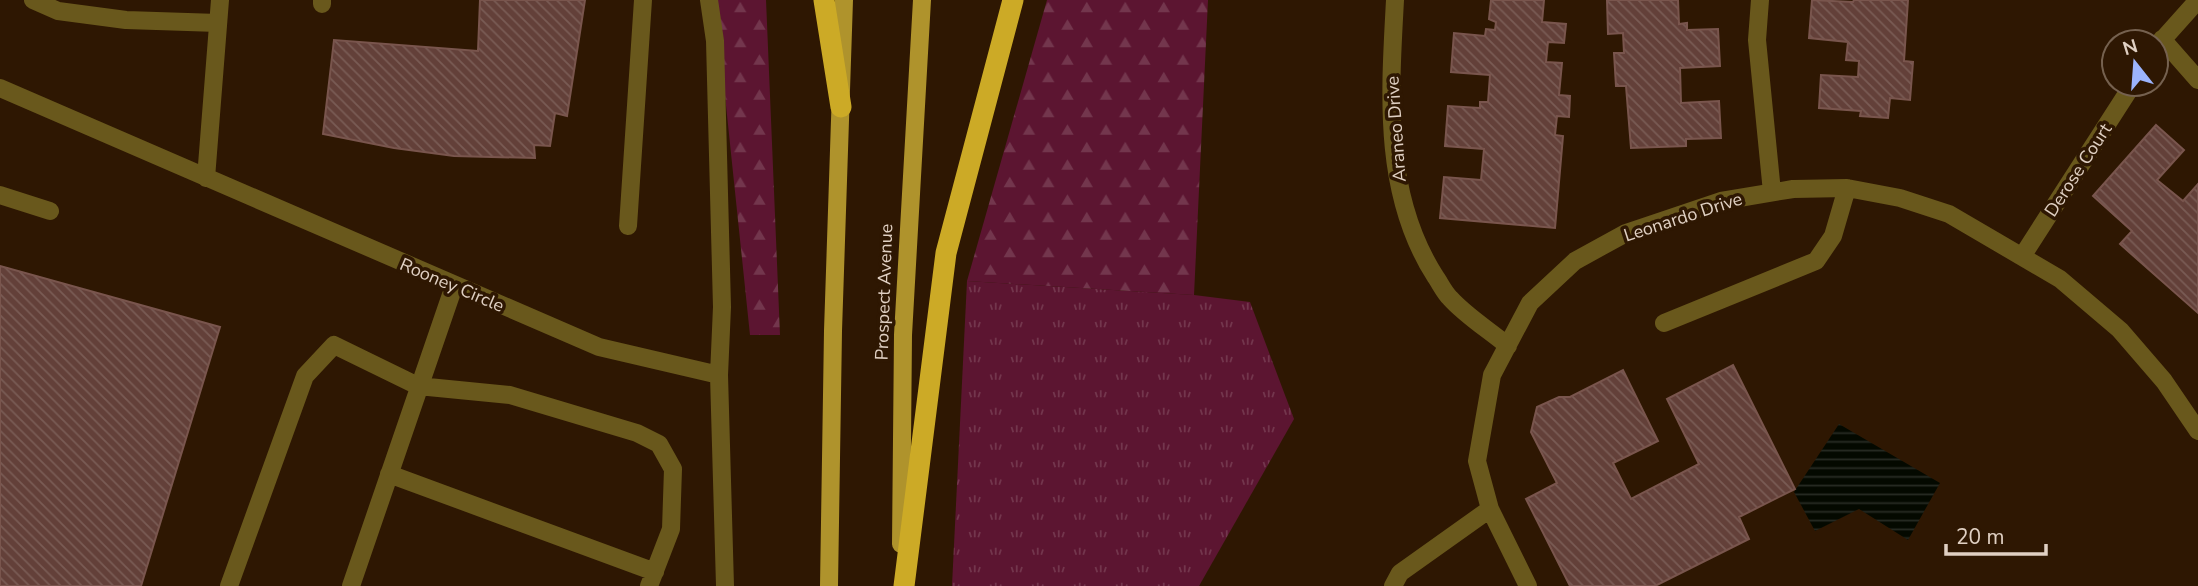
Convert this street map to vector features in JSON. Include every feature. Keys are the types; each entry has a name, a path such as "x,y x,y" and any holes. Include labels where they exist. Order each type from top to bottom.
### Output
{"highway":[{"path":"824,0 841,107"},
{"path":"902,586 946,253 1013,0"}],"main road":[{"path":"829,586 833,331 844,0"},
{"name":"Prospect Avenue","path":"902,586 902,335 922,0"}],"street":[{"path":"33,0 58,11 127,20 218,23"},
{"path":"206,178 220,0"},
{"path":"628,226 643,0"},
{"path":"709,0 715,41 722,307 719,375 725,586"},
{"name":"Araneo Drive","path":"1395,0 1391,75 1394,159 1405,213 1425,261 1449,298 1507,346"},
{"path":"1760,0 1757,40 1772,192"},
{"path":"2170,31 2198,0"},
{"path":"2170,53 2198,80"},
{"name":"Rooney Circle","path":"0,88 599,347 719,375"},
{"name":"Derose Court","path":"2023,256 2124,98"},
{"path":"1664,323 1815,261 1833,236 1847,188"},
{"name":"Leonardo Drive","path":"1528,586 1490,509 1477,461 1492,375 1530,303 1574,261 1626,233 1721,201 1793,189 1847,188 1900,198 1949,214 2060,279 2120,330 2164,380 2198,431"},
{"path":"0,195 50,211"},
{"path":"351,586 454,286"},
{"path":"229,586 305,376 334,345 418,386 510,395 637,433 659,444 673,469 671,529 652,579 389,474"},
{"path":"1393,586 1400,573 1490,509"}],"green space":[{"path":"715,0 766,0 780,335 750,335"},
{"path":"1047,0 1208,0 1194,295 967,281"},
{"path":"967,281 1194,295 1250,302 1294,419 1199,586 952,586"}],"shaded area":[{"path":"1839,424 1940,483 1908,540 1859,509 1815,531 1794,492"}],"building":[{"path":"480,0 585,0 567,116 555,113 550,146 534,145 535,158 454,156 323,134 334,40 478,51"},
{"path":"1491,0 1544,0 1542,22 1566,24 1564,43 1548,42 1546,62 1562,63 1559,95 1570,96 1569,117 1557,116 1555,135 1563,136 1555,228 1440,218 1444,177 1481,180 1484,149 1445,146 1448,106 1480,108 1480,102 1488,102 1490,75 1451,72 1454,33 1485,36 1486,29 1495,30 1496,22 1489,19"},
{"path":"1607,0 1678,0 1679,24 1687,23 1687,30 1718,29 1720,66 1680,68 1681,103 1719,101 1721,138 1686,139 1686,146 1631,148 1626,86 1616,86 1614,53 1624,53 1623,33 1608,34"},
{"path":"1812,0 1908,0 1904,61 1913,62 1910,100 1890,98 1888,118 1860,116 1861,111 1819,108 1821,75 1858,77 1859,61 1846,60 1848,42 1809,38"},
{"path":"2156,125 2184,150 2157,180 2183,201 2198,184 2198,313 2120,244 2132,231 2093,196"},
{"path":"0,266 220,327 141,586 0,586"},
{"path":"1733,365 1795,489 1739,517 1749,539 1655,586 1570,586 1526,499 1557,483 1531,432 1537,407 1559,397 1570,397 1623,370 1658,441 1613,463 1631,499 1699,464 1667,399"}]}
